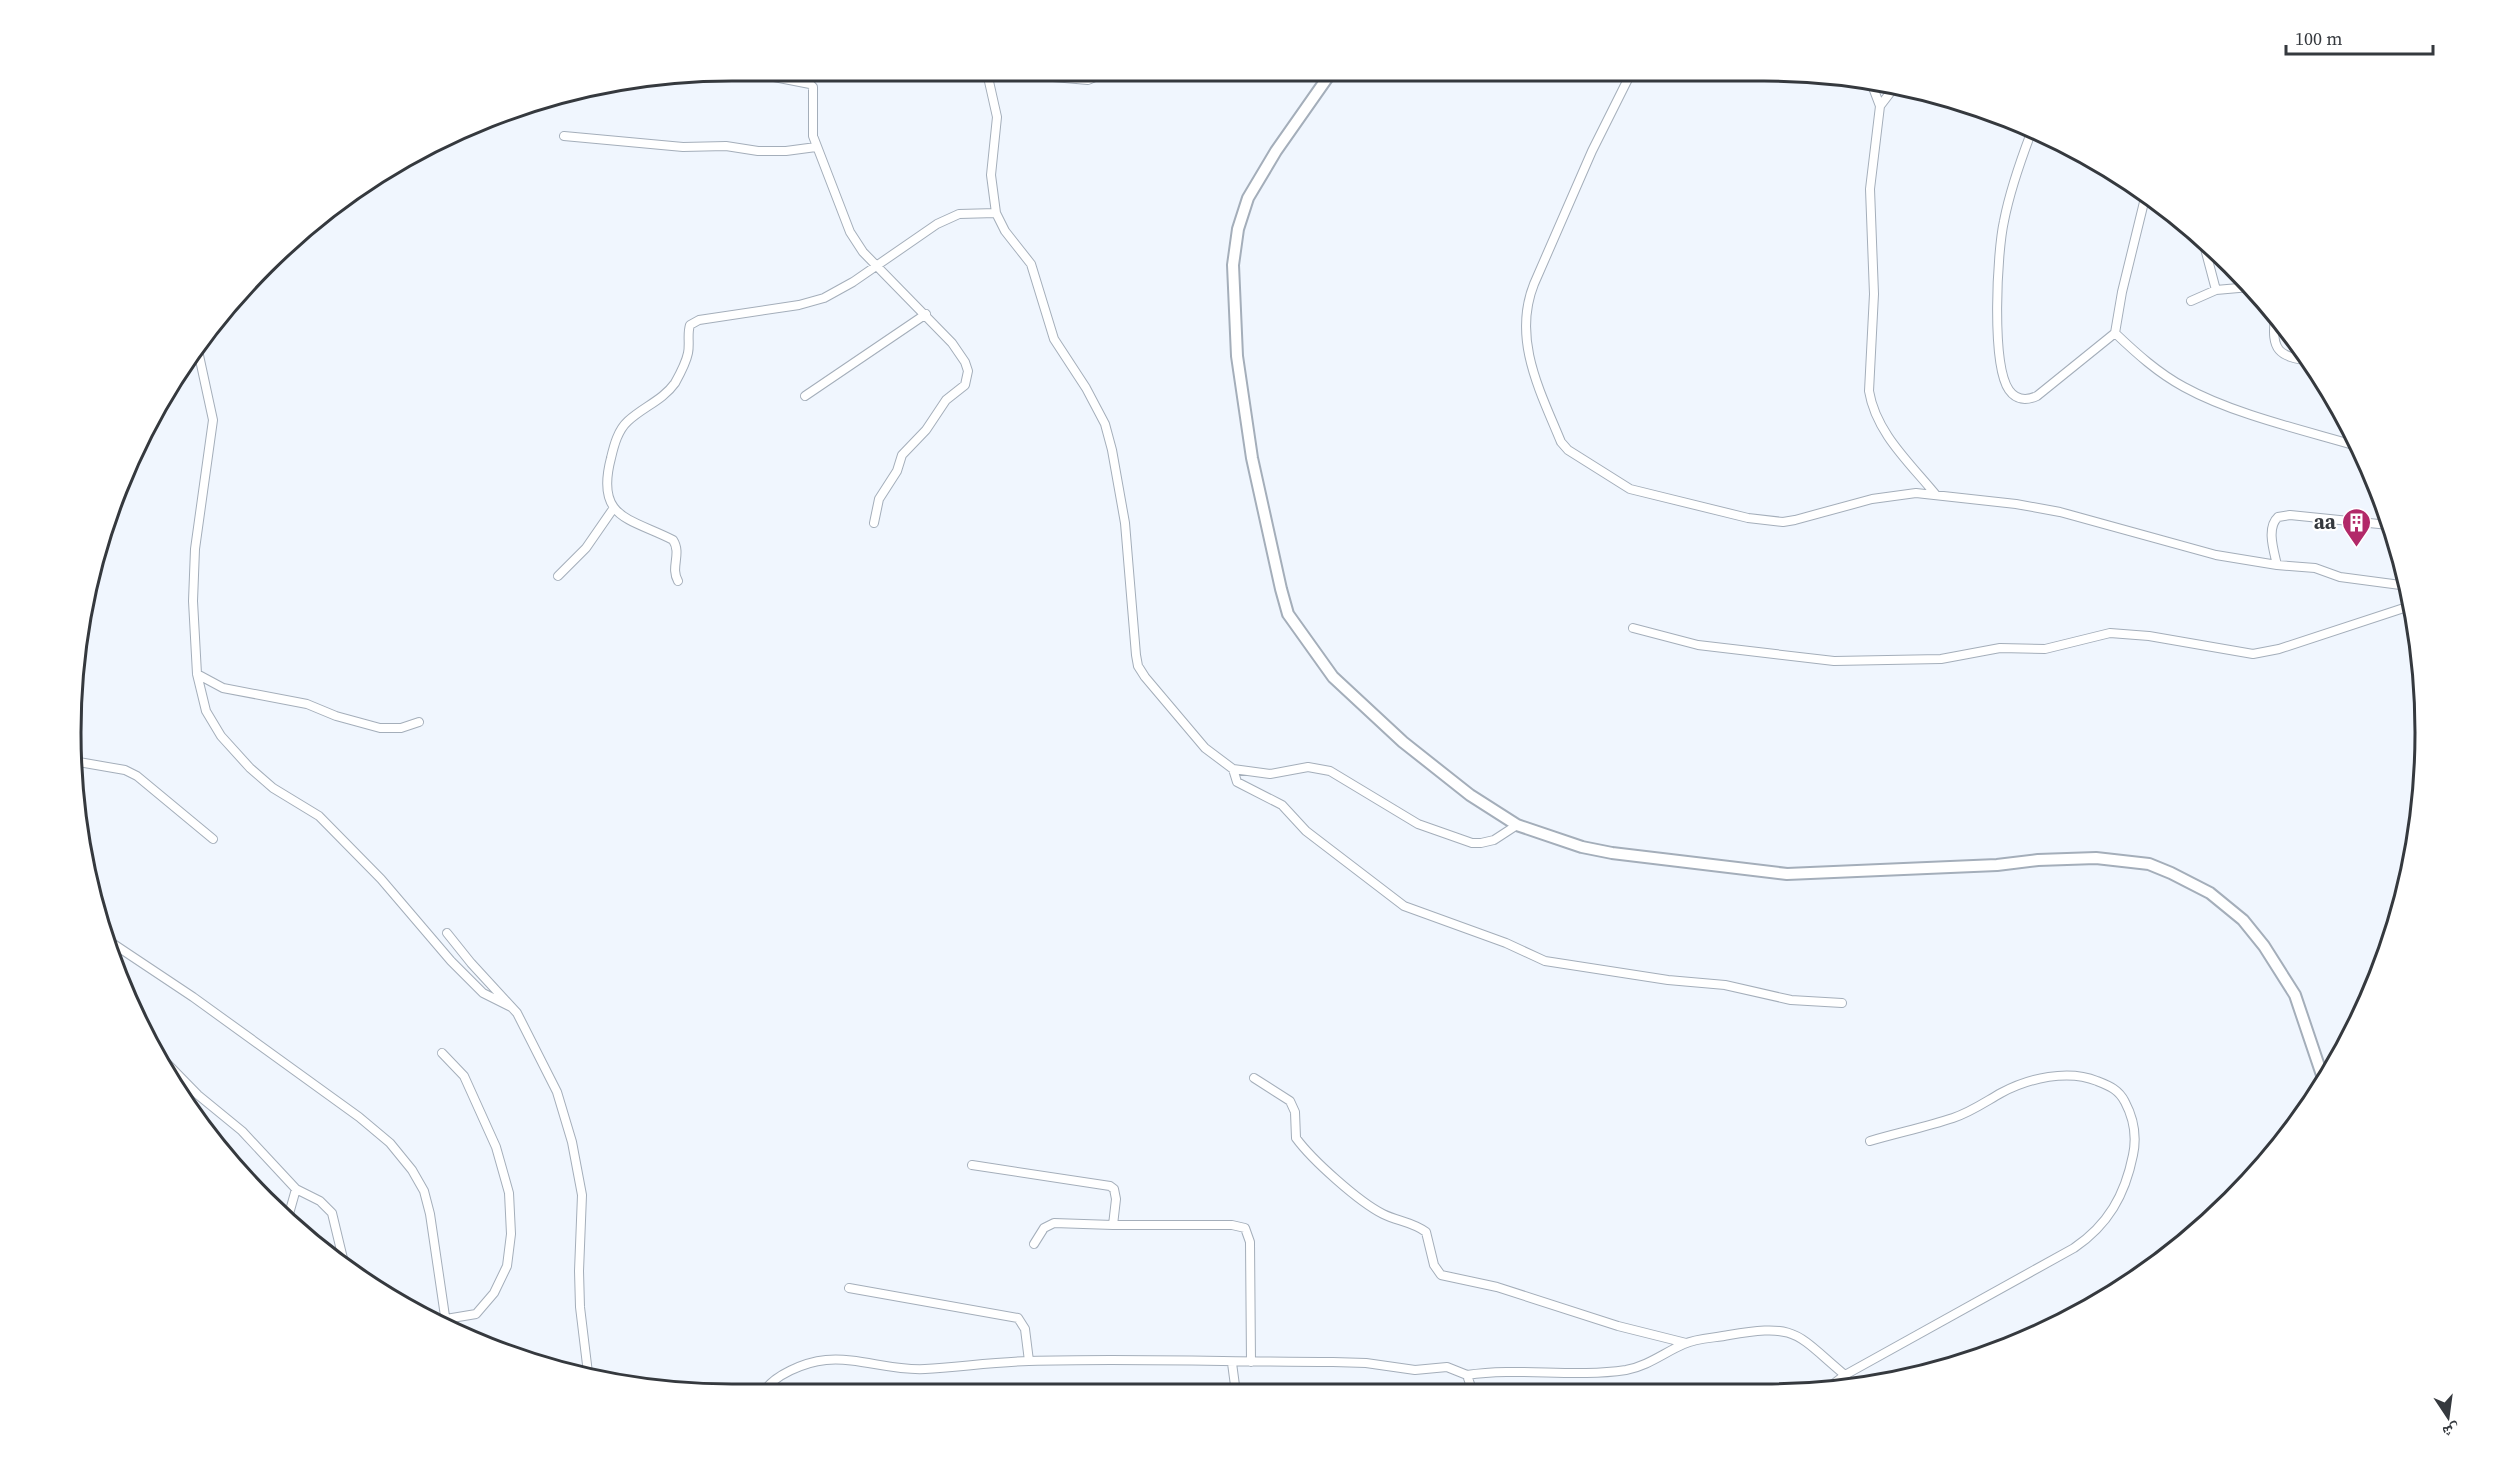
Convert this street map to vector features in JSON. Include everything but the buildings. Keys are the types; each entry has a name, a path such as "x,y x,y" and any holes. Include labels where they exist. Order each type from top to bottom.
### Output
{"main road":[{"path":"1325,81 1276,151 1248,198 1234,249 1237,356 1252,458 1281,589 1288,614 1334,677 1403,742 1470,795 1517,825 1558,841 1612,853 1787,874 1997,865 2096,858 2149,864 2210,893 2244,920 2264,945 2295,995 2320,1070"}],"street":[{"path":"795,81 810,84 813,87 813,136 850,232 863,252 926,315 962,357 968,371 963,387 946,400 926,430 902,455 897,471 879,500 874,523"},
{"path":"988,81 997,117 991,175 996,213 1005,231 1031,264 1054,339 1086,388 1105,424 1112,450 1125,523 1129,589 1138,666 1205,748 1233,769 1270,774 1308,767 1330,771 1344,777 1418,824 1472,843 1494,840 1517,825"},
{"path":"1626,81 1527,302 1526,342 1535,374 1561,442 1568,450 1630,489 1732,515 1767,521 1796,520 1845,506 1897,495 1916,493 1936,495 2016,504 2067,513 2216,555 2277,565 2315,568 2340,578 2398,585"},
{"path":"1874,91 1880,106 1870,189 1874,294 1869,391 1871,405 1883,429 1936,495"},
{"path":"1880,106 1891,94"},
{"path":"564,136 676,146 726,146 758,151 786,151 816,147"},
{"path":"2029,138 2009,197 2000,250 1997,322 2006,384 2010,391 2021,399 2037,396 2115,333 2122,292 2143,204"},
{"path":"678,581 674,574 677,546 673,540 623,517 613,509 606,483 619,435 630,419 648,408 674,384 688,352 690,326 699,320 799,305 824,298 841,290 937,224 959,214 996,213"},
{"path":"2207,256 2216,290"},
{"path":"2191,301 2216,290 2239,288"},
{"path":"805,396 926,315"},
{"path":"2274,328 2273,337 2281,354 2296,359"},
{"path":"2115,333 2139,356 2184,387 2233,408 2348,443"},
{"path":"200,359 213,420 195,549 193,601 197,674 206,711 221,736 250,768 273,788 319,816 381,879 451,961 483,993 511,1007"},
{"path":"558,576 586,548 613,509"},
{"path":"2277,565 2272,532 2274,521 2278,517 2290,515 2380,524"},
{"path":"1633,628 1698,645 1834,661 1941,658 2000,648 2045,649 2110,633 2149,636 2253,654 2279,649 2403,608"},
{"path":"197,674 223,687 307,704 336,716 380,728 401,728 419,722"},
{"path":"82,763 125,770 137,776 213,839"},
{"path":"1233,769 1237,782 1282,805 1302,827 1393,899 1422,913 1512,945 1538,958 1585,968 1668,980 1725,985 1791,1000 1842,1003"},
{"path":"447,933 517,1013 557,1092 572,1142 582,1195 580,1307 587,1367"},
{"path":"118,947 193,997 359,1117 390,1143 412,1170 424,1191 430,1214 445,1318"},
{"path":"442,1053 464,1076 496,1148 509,1194 511,1234 507,1266 494,1293 476,1314 451,1320"},
{"path":"179,1075 198,1095 242,1131 296,1189 320,1201 333,1213 342,1253"},
{"path":"1841,1379 2074,1248 2091,1236 2110,1215 2120,1198 2133,1157 2135,1136 2130,1111 2121,1095 2101,1082 2070,1075 2013,1087 1973,1110 1953,1118 1869,1141"},
{"path":"1254,1077 1290,1101 1295,1112 1296,1138 1330,1172 1367,1204 1383,1214 1413,1224 1426,1232 1434,1265 1441,1275 1497,1287 1618,1326 1686,1343"},
{"path":"972,1165 1110,1186 1116,1194 1113,1226"},
{"path":"290,1210 296,1189"},
{"path":"1034,1244 1044,1228 1054,1223 1113,1226 1232,1225 1245,1228 1250,1242 1251,1362"},
{"path":"849,1288 1018,1318 1025,1329 1029,1361"},
{"path":"770,1384 816,1361 826,1360 855,1360 901,1368 924,1369 1029,1361 1251,1362 1355,1363 1415,1370 1447,1367 1467,1375 1495,1372 1588,1373 1627,1370 1654,1360 1686,1343 1761,1330 1783,1331 1802,1338 1845,1376"},
{"path":"1232,1363 1235,1384"},
{"path":"1467,1375 1470,1384"}],"place":[{"name":"aa","path":"2357,548"}]}
